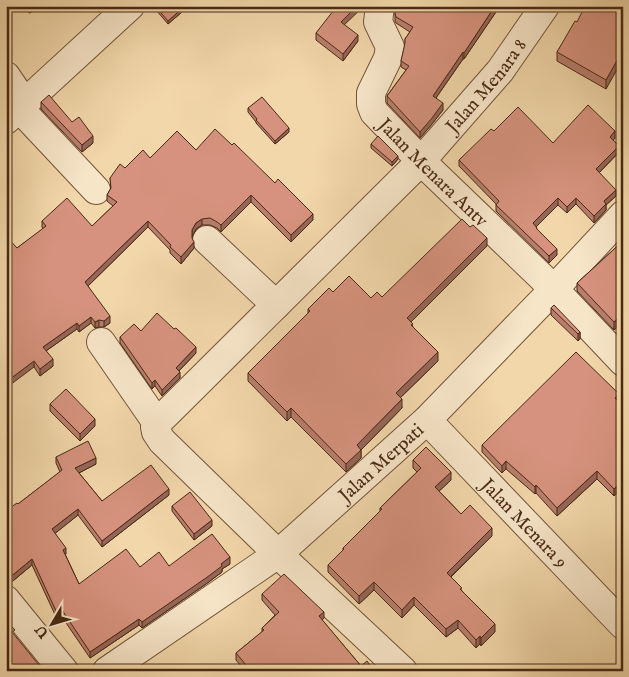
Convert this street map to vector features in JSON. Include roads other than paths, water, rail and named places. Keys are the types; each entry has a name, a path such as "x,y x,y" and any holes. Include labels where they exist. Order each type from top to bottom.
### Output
{"street":[{"name":"Jalan Menara Antv","path":"380,6 378,22 390,47 388,58 371,93 371,104 374,112 421,161 554,289 623,362"},
{"name":"Jalan Menara 8","path":"157,423 421,161 500,71 545,6"},
{"path":"17,111 118,11"},
{"path":"6,76 17,111 96,190"},
{"name":"Jalan Merpati","path":"107,671 278,554 427,420 623,215"},
{"path":"207,240 276,305"},
{"path":"101,342 157,423 155,427 156,432 162,441 402,671"},
{"name":"Jalan Menara 9","path":"427,420 623,625"},
{"path":"6,600 64,671"}]}
